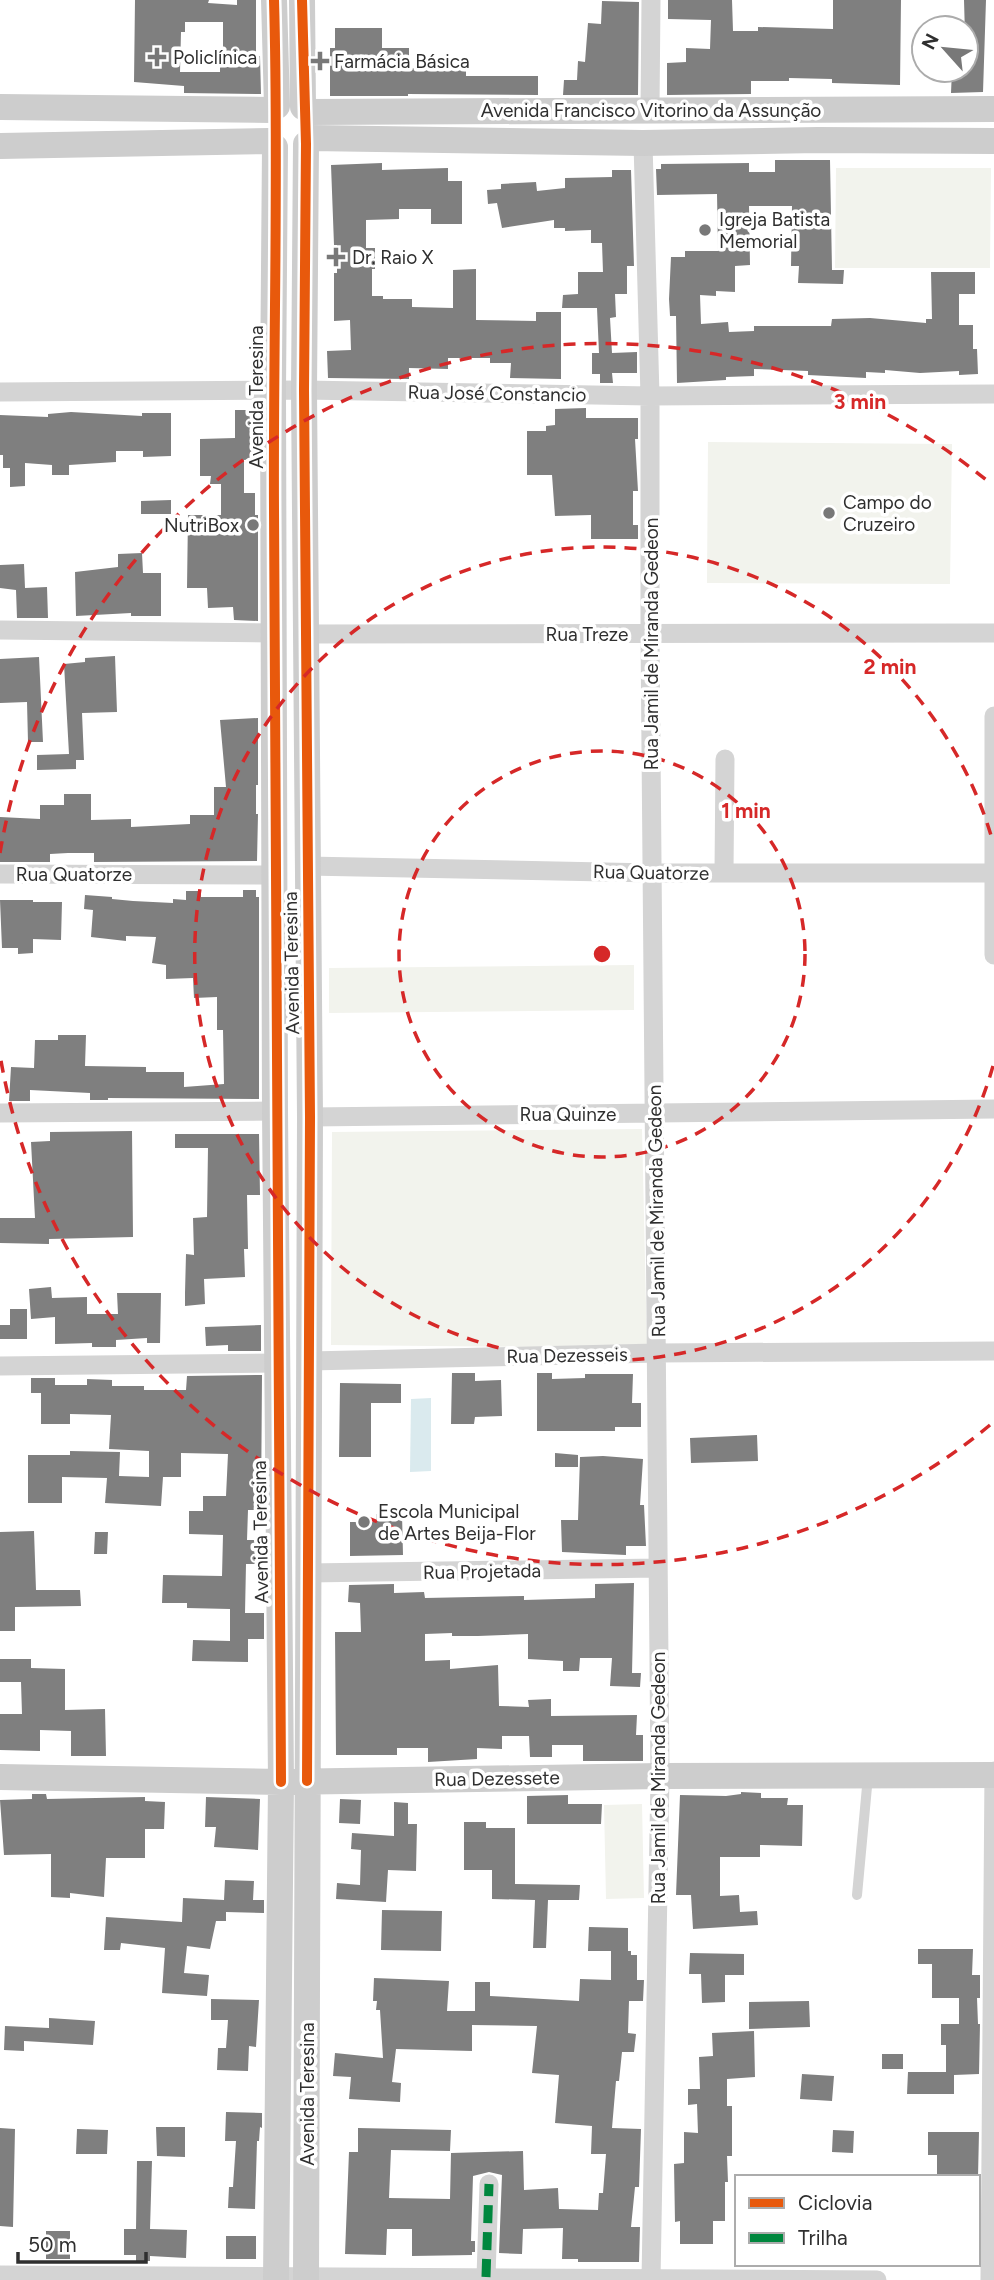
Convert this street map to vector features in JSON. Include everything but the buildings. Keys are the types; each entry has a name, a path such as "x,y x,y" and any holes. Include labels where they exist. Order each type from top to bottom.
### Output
{"main road":[{"path":"272,144 265,125 274,108 274,0"},
{"name":"Avenida Teresina","path":"302,0 307,125 304,390 310,1116 306,2278"},
{"path":"0,107 274,108 286,103 307,125 291,151 272,144 0,146"},
{"path":"80,146 81,106"},
{"name":"Avenida Francisco Vitorino da Assunção","path":"307,125 650,109 994,109"},
{"path":"816,109 818,140"},
{"name":"Avenida Francisco Vitorino da Assunção","path":"307,125 643,143 994,141"},
{"name":"Avenida Teresina","path":"272,144 275,1111 281,1782 276,2278"},
{"path":"275,1010 309,1009"},
{"name":"Rua Dezessete","path":"0,1777 281,1782 994,1773"},
{"path":"279,1859 307,1858"},
{"path":"279,1929 307,1927"}],"street":[{"path":"650,109 651,0"},
{"name":"Rua Jamil de Miranda Gedeon","path":"643,143 650,396 660,1776 651,2279"},
{"name":"Rua José Constancio","path":"0,392 304,390 650,396 994,394"},
{"path":"0,630 274,633"},
{"name":"Rua Treze","path":"306,634 994,633"},
{"path":"994,716 994,955"},
{"path":"724,759 724,873"},
{"name":"Rua Quatorze","path":"307,866 653,873 994,873"},
{"name":"Rua Quatorze","path":"0,874 275,875"},
{"name":"Rua Quinze","path":"310,1116 994,1109"},
{"path":"0,1113 275,1111"},
{"name":"Rua Dezesseis","path":"309,1360 657,1353 994,1351"},
{"path":"0,1367 277,1363"},
{"name":"Rua Projetada","path":"307,1573 657,1568"},
{"path":"990,2280 994,1773"},
{"path":"486,2277 489,2184"},
{"path":"0,2275 877,2280"}],"lane":[{"path":"857,1895 868,1775"}],"shaded area":[{"path":"836,168 991,168 990,268 835,268"},
{"name":"Campo do Cruzeiro","path":"708,442 952,444 950,584 707,583"},
{"path":"634,965 634,1010 329,1013 329,968"},
{"path":"642,1129 647,1348 331,1345 332,1132"},
{"path":"431,1398 431,1471 410,1472 411,1399"},
{"path":"642,1804 644,1898 606,1899 604,1805"}],"marked path":[{"path":"486,2277 489,2184"}],"cycle path":[{"path":"274,0 275,987 281,1782"},
{"path":"302,0 306,144 304,390 310,1117 307,1781"}],"place":[{"name":"Policlínica","path":"157,57"},
{"name":"Farmácia Básica","path":"320,61"},
{"name":"Igreja Batista Memorial","path":"705,230"},
{"name":"Dr. Raio X","path":"336,257"},
{"name":"Campo do Cruzeiro","path":"829,513"},
{"name":"NutriBox","path":"253,525"},
{"name":"Escola Municipal de Artes Beija-Flor","path":"364,1522"}]}
